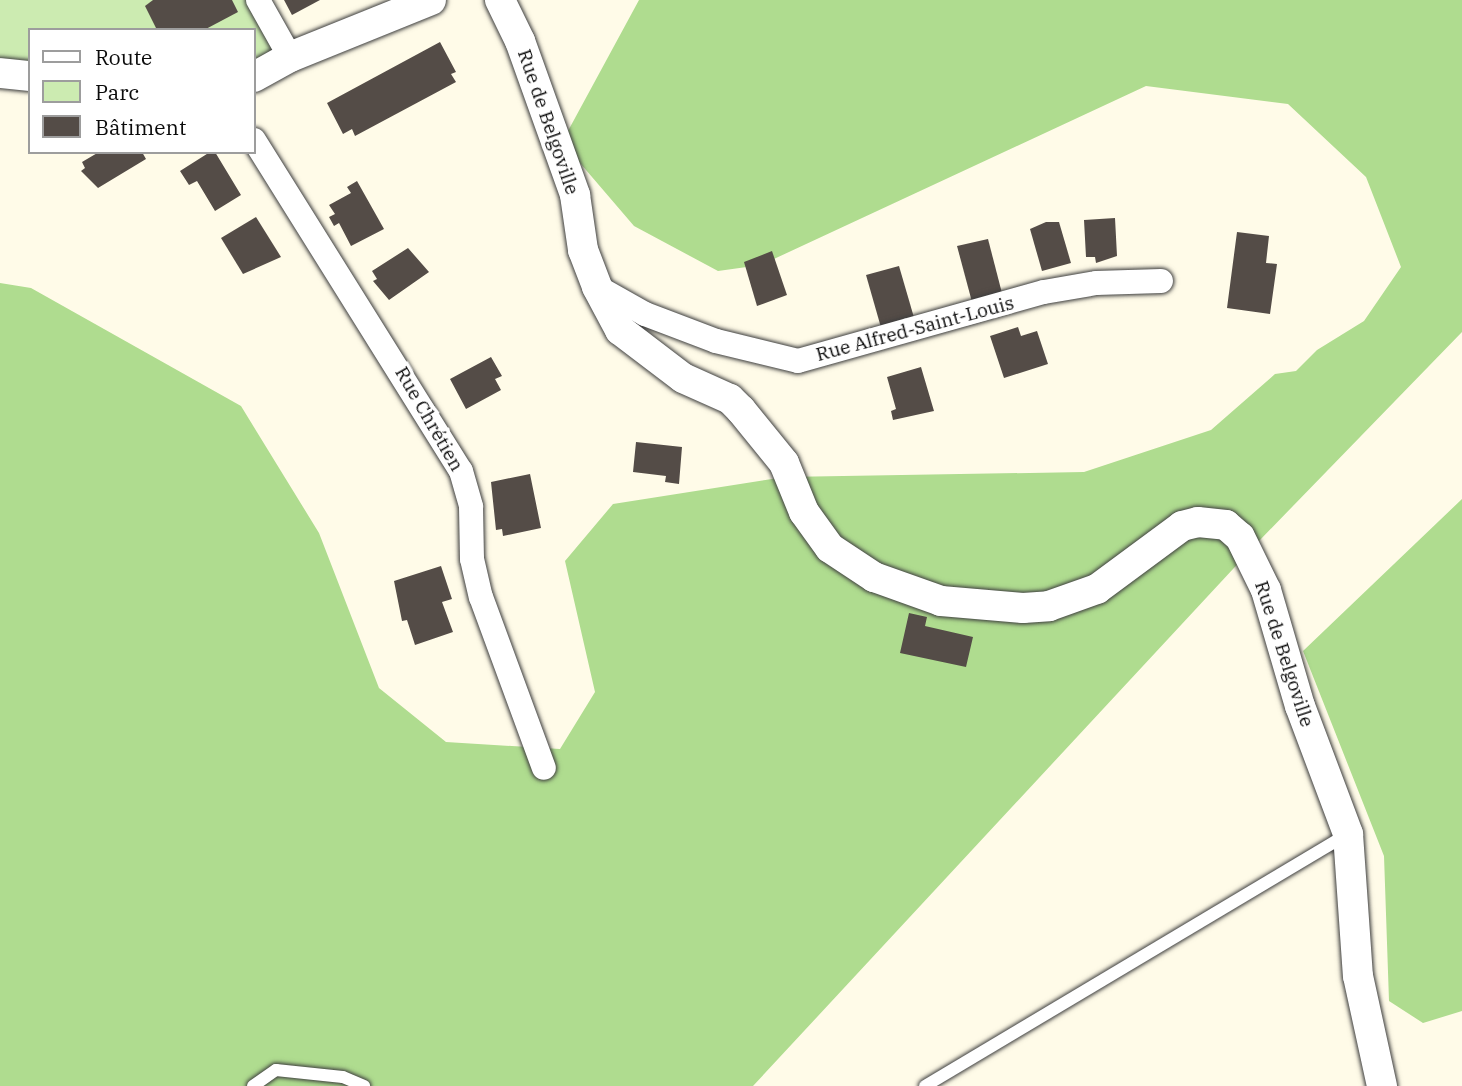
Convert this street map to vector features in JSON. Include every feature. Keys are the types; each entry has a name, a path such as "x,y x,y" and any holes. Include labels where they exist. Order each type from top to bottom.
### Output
{"street":[{"path":"258,0 290,57"},
{"path":"256,76 290,57 431,0"},
{"name":"Rue de Belgoville","path":"500,0 520,41 575,195 583,250 597,287 620,330 683,377 730,399 741,410 784,463 804,512 830,548 874,577 942,601 1049,606 1097,589 1182,526 1198,522 1226,525 1240,537 1266,590 1300,706 1348,834 1359,976 1382,1086"},
{"path":"0,73 28,76"},
{"name":"Rue Chrétien","path":"256,143 461,471 471,507 472,559 481,597 544,768"},
{"name":"Rue Alfred-Saint-Louis","path":"597,287 646,314 716,341 798,361 1044,292 1096,283 1161,281"}],"lane":[{"path":"925,1086 1348,834"},
{"path":"253,1086 276,1070 343,1077 364,1086"}],"green space":[{"path":"0,0 258,0 290,57 256,77 256,28 28,28 28,77 0,75"},
{"path":"639,0 1462,0 1462,332 1259,541 753,1086 0,1086 0,283 31,288 241,406 319,533 379,688 446,742 560,749 595,692 565,561 613,504 785,477 1084,472 1211,430 1275,374 1296,371 1317,350 1364,321 1401,267 1366,177 1288,104 1146,86 761,265 718,271 634,226 562,142"},
{"path":"1462,499 1462,1011 1423,1023 1389,1001 1384,856 1303,651"}],"building":[{"path":"153,0 232,0 238,12 208,28 156,28 145,6"},
{"path":"284,0 320,0 292,15"},
{"path":"440,42 456,72 451,74 456,82 355,136 352,129 343,134 327,103"},
{"path":"96,154 143,154 146,159 98,188 81,171 85,168 82,162"},
{"path":"207,154 216,154 241,195 215,211 197,181 189,185 180,171"},
{"path":"357,181 384,229 351,246 339,223 334,226 329,217 335,214 329,205 351,193 347,187"},
{"path":"256,217 281,257 243,274 221,238"},
{"path":"1115,218 1117,256 1096,263 1095,257 1086,257 1084,220"},
{"path":"1046,222 1059,222 1071,263 1042,271 1030,229"},
{"path":"1237,232 1269,236 1266,263 1277,264 1270,314 1227,308"},
{"path":"988,239 1003,297 972,302 957,246"},
{"path":"408,248 429,272 389,300 373,281 377,279 372,271"},
{"path":"772,251 787,295 757,306 744,262"},
{"path":"899,266 915,321 882,331 866,275"},
{"path":"1018,327 1021,336 1037,331 1048,364 1004,378 990,336"},
{"path":"491,357 502,376 495,379 501,390 466,409 450,379"},
{"path":"921,367 934,411 893,420 891,411 896,409 887,377"},
{"path":"636,442 682,447 679,484 665,482 666,476 633,472"},
{"path":"530,474 541,528 503,536 502,529 496,530 491,482"},
{"path":"441,566 452,599 442,602 453,632 415,645 407,620 402,621 394,581"},
{"path":"909,613 927,617 925,626 973,637 966,667 900,653"}]}
